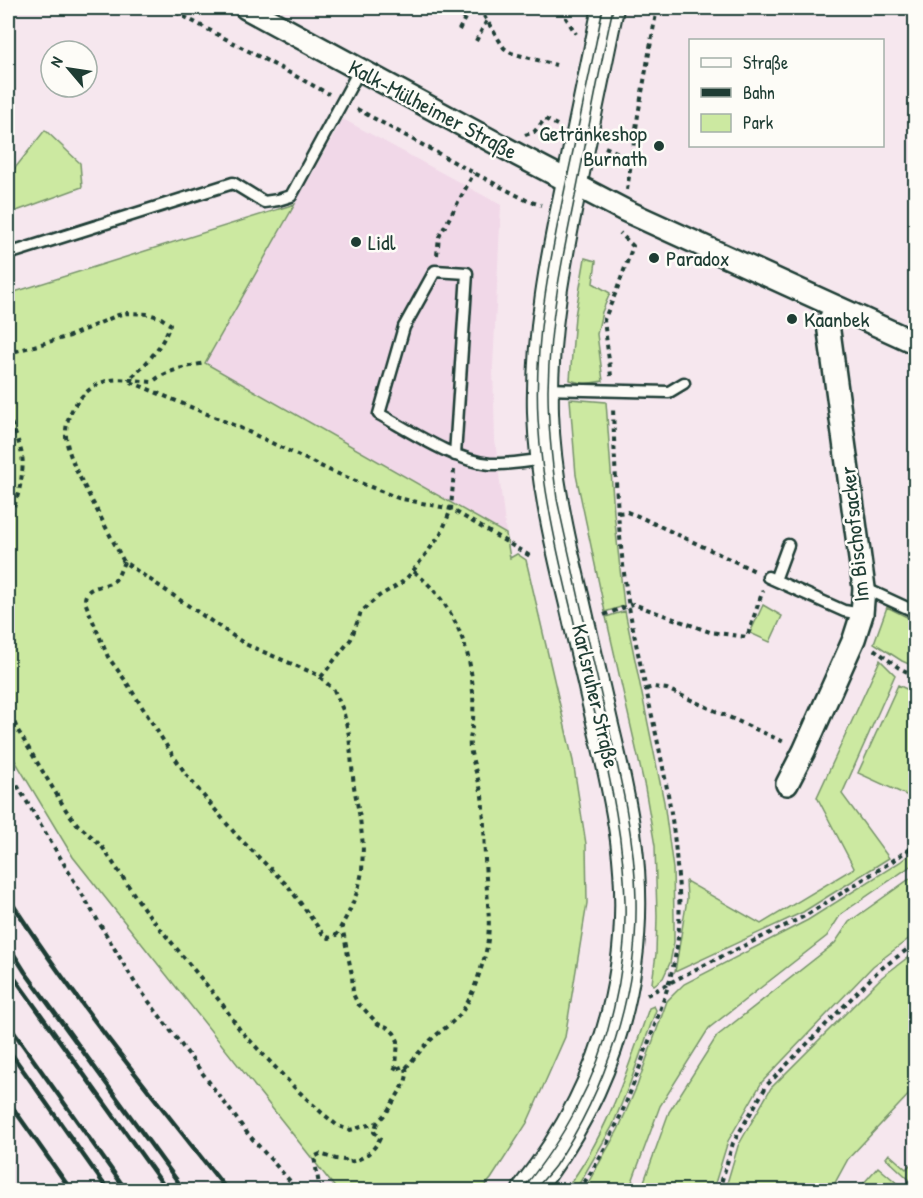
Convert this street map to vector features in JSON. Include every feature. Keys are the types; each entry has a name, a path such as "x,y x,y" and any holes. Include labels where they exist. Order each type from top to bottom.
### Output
{"street":[{"name":"Kalk-Mülheimer Straße","path":"246,8 572,183 620,219 836,306 915,343"},
{"name":"Karlsruher Straße","path":"528,1191 550,1163 581,1111 596,1078 609,1043 622,991 630,934 631,900 626,840 614,772 552,500 543,415 545,343 550,298 608,8"},
{"name":"Im Bischofsacker","path":"787,783 804,751 854,639 862,614 864,588 828,324 836,306"}],"lane":[{"path":"8,254 232,183 264,202 291,196 360,69"},
{"path":"455,455 467,273 435,271 404,327 379,414 455,455 493,464 546,459"},
{"path":"543,389 669,392 684,383"},
{"path":"788,545 771,578 843,611 862,614"},
{"path":"864,588 915,612"}],"path":[{"path":"168,8 528,201 566,213"},
{"path":"429,14 433,8"},
{"path":"459,30 470,8"},
{"path":"479,8 504,48 511,53 556,65"},
{"path":"566,18 568,8"},
{"path":"579,1191 615,1129 634,1085 669,985 676,949 680,894 676,841 669,797 629,606 618,513 612,392 604,320 633,246 620,219 657,8"},
{"path":"476,41 487,20"},
{"path":"519,137 534,132 545,119 632,159"},
{"path":"435,271 439,237 474,173"},
{"path":"8,357 16,351 70,336 118,315 148,314 161,318 170,324 163,339 149,360 128,381"},
{"path":"124,562 117,579 105,586 92,588 84,596 108,657 188,777 237,836 288,886 323,934 329,938 334,937 349,912 360,881 363,846 349,735 343,710 334,690 321,677 244,644 124,562 72,461 66,437 70,414 84,394 102,382 113,380 152,382 171,371 205,363"},
{"path":"128,381 236,426 331,471 398,498 451,509 530,556"},
{"path":"8,415 22,459 15,504 8,520"},
{"path":"321,677 351,639 361,612 413,571 441,534 451,509 455,455"},
{"path":"579,621 633,604 710,632 747,637 771,578 638,516 618,513"},
{"path":"406,1068 433,1038 455,1020 465,1007 484,960 489,920 482,796 470,749 473,717 467,653 459,630 444,603 413,571"},
{"path":"854,639 872,647 898,668 915,676"},
{"path":"646,689 654,687 667,689 804,751"},
{"path":"8,706 17,729 66,810 103,849 144,909 223,1005 240,1030 294,1087 338,1126 350,1130 377,1123"},
{"path":"8,770 135,983 248,1134 298,1191"},
{"path":"622,991 647,995 669,985 696,969 805,916 891,862 915,844"},
{"path":"342,925 352,975 353,994 358,1004 378,1024 394,1033 398,1041 394,1070 404,1066 406,1068"},
{"path":"719,1191 733,1143 767,1085 878,971 915,943"},
{"path":"320,1191 314,1157 320,1154 349,1163 372,1150 380,1138 374,1132 377,1123 387,1112 405,1083 406,1068"}],"shaded area":[{"path":"343,119 501,205 493,367 495,440 506,534 205,363"}],"green space":[{"path":"45,130 80,163 82,187 11,213 8,204 8,177"},
{"path":"295,204 205,363 506,534 510,558 517,554 526,560 573,761 586,844 587,903 565,1037 527,1123 491,1179 481,1190 337,1190 73,857 8,749 8,294"},
{"path":"585,258 596,261 593,283 610,293 602,312 597,334 603,381 584,384 570,380 575,316"},
{"path":"570,399 606,402 624,606 605,612 576,475"},
{"path":"763,605 782,616 770,642 750,633"},
{"path":"887,607 915,621 915,655 911,665 874,643"},
{"path":"625,611 664,802 673,869 674,942 670,963 663,978 654,985 652,983 656,954 657,916 655,846 645,788 606,617"},
{"path":"880,660 895,675 842,794 889,858 803,912 675,972 687,899 686,881 761,924 854,868 817,797"},
{"path":"898,685 915,693 915,799 858,773"},
{"path":"915,850 915,863 841,914 827,936 709,1028 660,1106 629,1190 584,1190 618,1130 637,1086 667,1001 684,984 808,920 900,862"},
{"path":"915,875 915,934 873,966 762,1082 728,1141 713,1190 641,1190 669,1112 717,1036 835,943 849,922"},
{"path":"915,952 915,1088 848,1159 831,1190 725,1190 738,1146 771,1088 882,977"},
{"path":"654,1006 656,1010 612,1127 579,1184 574,1190 565,1190 604,1126 624,1080 649,1008"},
{"path":"889,1154 906,1169 915,1160 915,1185 886,1158"},
{"path":"878,1167 905,1190 860,1190"}],"tram line":[{"path":"522,1190 564,1130 588,1085 598,1060 614,1008 625,928 624,880 616,813 551,519 540,444 537,390 548,274 603,8"},
{"path":"535,1190 555,1166 573,1137 604,1073 625,1005 635,935 636,900 633,851 620,779 557,499 548,404 551,339 558,288 613,8"}],"railway":[{"path":"8,897 87,1010 227,1190"},
{"path":"8,945 25,972 184,1190"},
{"path":"8,969 167,1190"},
{"path":"8,1024 126,1190"},
{"path":"8,1049 108,1190"},
{"path":"8,1101 71,1190"}],"place":[{"name":"Getränkeshop Burnath","path":"659,146"},
{"name":"Lidl","path":"356,242"},
{"name":"Paradox","path":"654,258"},
{"name":"Kaanbek","path":"792,319"}]}
